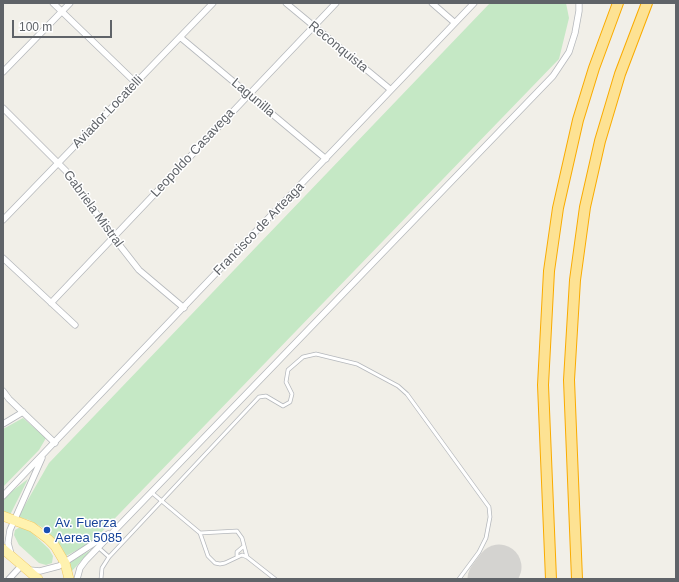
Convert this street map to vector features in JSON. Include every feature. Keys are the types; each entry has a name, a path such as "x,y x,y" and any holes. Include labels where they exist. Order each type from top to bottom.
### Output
{"highway":[{"path":"551,579 543,386 549,271 561,192 578,120 594,68 618,3"},
{"path":"577,579 569,380 575,280 585,207 600,141 620,74 647,3"}],"main road":[{"path":"3,516 32,527 48,539 55,546 65,563 69,579"},
{"path":"3,549 38,579"}],"street":[{"path":"53,3 136,83"},
{"path":"3,72 70,3"},
{"name":"Aviador Locatelli","path":"3,220 213,3"},
{"name":"Reconquista","path":"286,3 391,90"},
{"name":"Leopoldo Casavega","path":"51,303 336,3"},
{"path":"432,3 455,23"},
{"name":"Francisco de Arteaga","path":"3,496 474,3"},
{"path":"77,579 80,568 98,547 553,76 562,65 571,46 580,10 579,3"},
{"name":"Lagunilla","path":"180,37 326,159"},
{"name":"Gabriela Mistral","path":"3,108 58,163 114,238 149,280 184,308"},
{"path":"3,258 75,325"},
{"path":"3,391 55,442"},
{"path":"3,424 23,412"},
{"name":"Francisco de Arteaga","path":"12,556 8,539 14,519 44,454"},
{"path":"9,579 22,565 30,570 40,571 65,563 116,528"}],"lane":[{"path":"101,579 102,568 109,557 259,397 266,396 282,406 290,402 292,394 286,382 286,376 295,364 304,357 311,355 345,360 371,370 398,386 407,394 489,507 490,517 486,538 479,552 459,579"},
{"path":"151,492 200,533 208,556 216,563 225,563 237,556 242,555 247,557 275,579"},
{"path":"200,533 238,531 241,534 247,557"},
{"path":"237,556 237,552 244,546"},
{"path":"98,547 109,557"}],"green space":[{"path":"490,3 566,3 569,18 559,59 92,542 66,556 60,545 43,528 29,520 18,517 49,463"},
{"path":"23,418 46,438 39,450 3,487 3,429"},
{"path":"28,479 10,515 3,512 3,498"},
{"path":"20,527 28,529 49,549 53,556 52,563 46,565 39,563 19,545 14,535 15,530"},
{"path":"91,550 72,571 68,563"}],"runway":[{"path":"490,579 499,567"}],"place":[{"name":"Av. Fuerza Aerea 5085","path":"47,530"}]}
